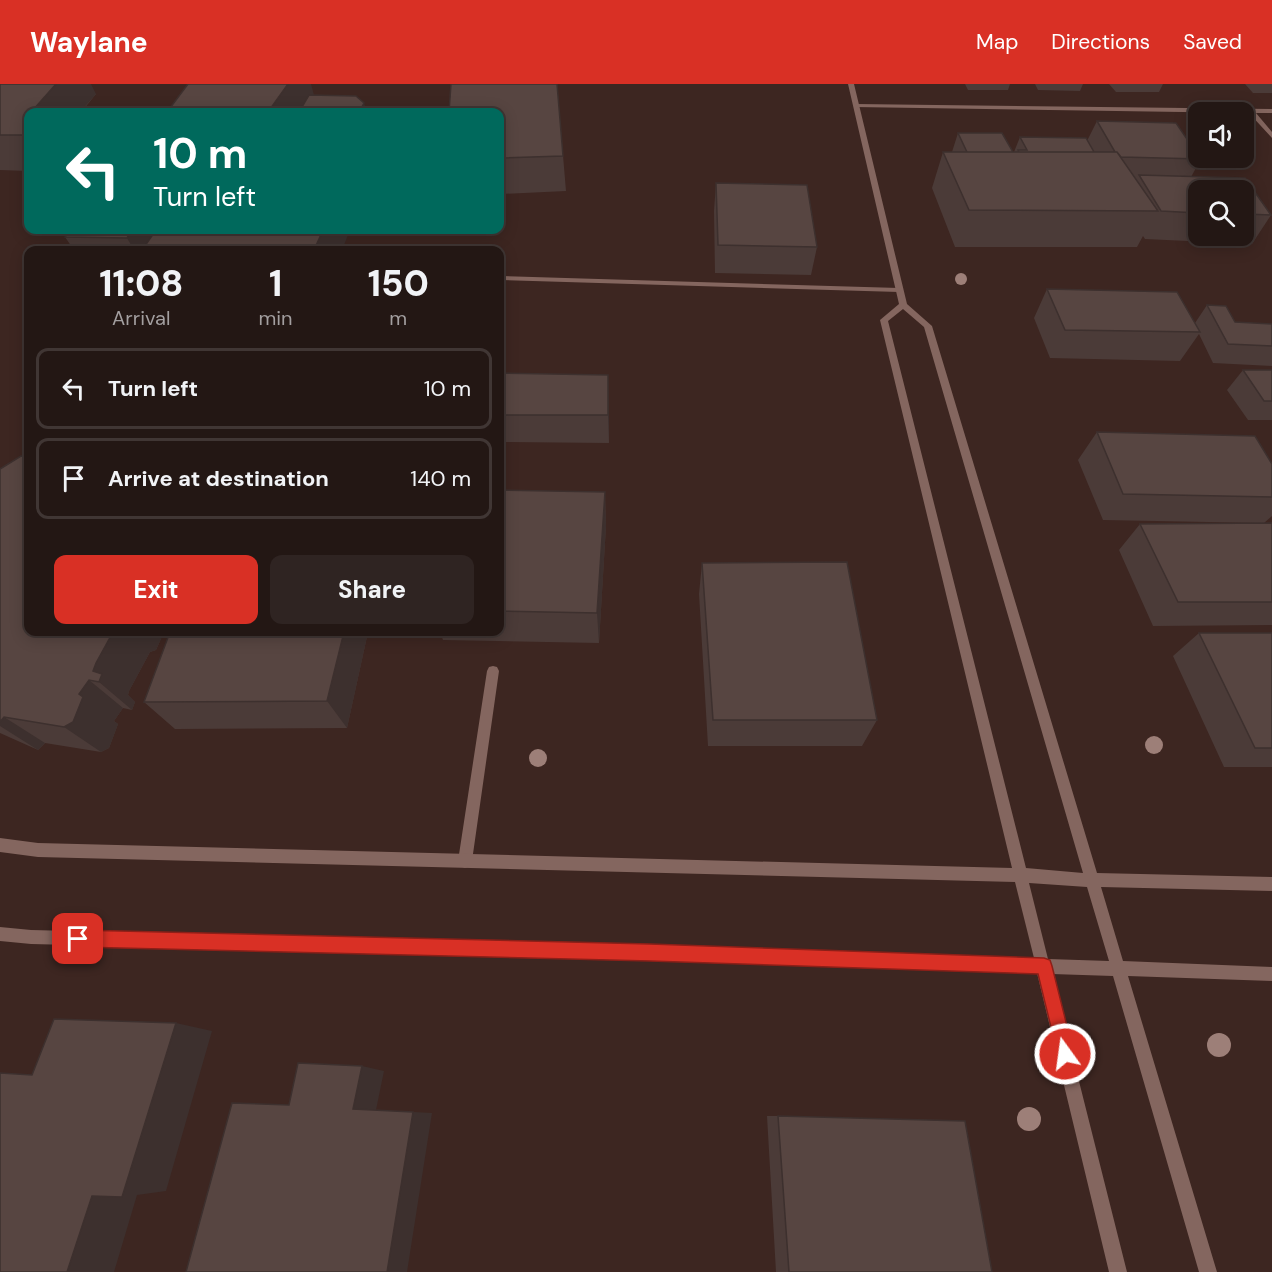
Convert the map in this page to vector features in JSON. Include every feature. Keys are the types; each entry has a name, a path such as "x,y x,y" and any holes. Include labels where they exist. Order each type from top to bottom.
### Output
{"street":[{"path":"851,84 903,305 928,326 1090,880 1120,968 1208,1272"},
{"path":"856,106 1188,110"},
{"path":"1254,111 1272,111"},
{"path":"1254,115 1272,136"},
{"path":"504,278 899,290"},
{"path":"903,305 884,320 1118,1272"},
{"path":"465,861 493,671"},
{"path":"0,845 38,850 1020,875 1090,880 1272,884"},
{"path":"0,934 31,937 662,952 1272,974"}],"shaded area":[{"path":"0,84 1272,84 1272,1272 0,1272"}],"building":[{"path":"0,84 56,84 35,108 24,108 24,135 0,135"},
{"path":"188,84 288,84 271,108 170,108"},
{"path":"451,84 557,84 563,156 504,158 504,108 449,108"},
{"path":"309,95 356,96 364,103 361,108 301,108"},
{"path":"1097,121 1176,123 1188,140 1188,159 1121,157 1115,152"},
{"path":"958,133 1002,133 1013,152 967,152"},
{"path":"1020,137 1086,138 1094,152 1019,152 1018,150 1027,150"},
{"path":"943,152 1117,152 1158,211 969,210"},
{"path":"1139,175 1245,178 1246,180 1188,180 1188,212 1161,211"},
{"path":"716,183 807,185 817,247 718,245"},
{"path":"1254,191 1271,215 1254,214"},
{"path":"67,234 130,234 127,238 65,237"},
{"path":"153,234 321,234 316,246 145,246"},
{"path":"1047,289 1177,292 1200,332 1065,330"},
{"path":"1207,305 1226,306 1235,322 1272,324 1272,346 1228,344"},
{"path":"1243,370 1272,370 1272,401 1264,401"},
{"path":"504,373 608,375 608,415 504,415"},
{"path":"1097,432 1255,436 1272,464 1272,497 1123,494"},
{"path":"24,456 24,636 111,636 93,671 102,674 99,682 89,680 79,694 83,697 73,722 64,727 4,717 0,722 0,469"},
{"path":"504,490 605,492 597,613 504,611"},
{"path":"1272,523 1272,602 1178,602 1140,524"},
{"path":"847,562 877,720 713,720 702,563"},
{"path":"1199,633 1272,633 1272,748 1255,748"},
{"path":"169,636 343,636 327,701 144,702"},
{"path":"54,1019 176,1023 122,1197 92,1196 67,1272 0,1272 0,1073 32,1075"},
{"path":"298,1063 362,1066 353,1109 413,1112 387,1272 186,1272 232,1103 289,1105"},
{"path":"778,1116 965,1121 992,1272 789,1272"}],"route":[{"path":"78,939 650,952 1044,966 1065,1054"}]}
